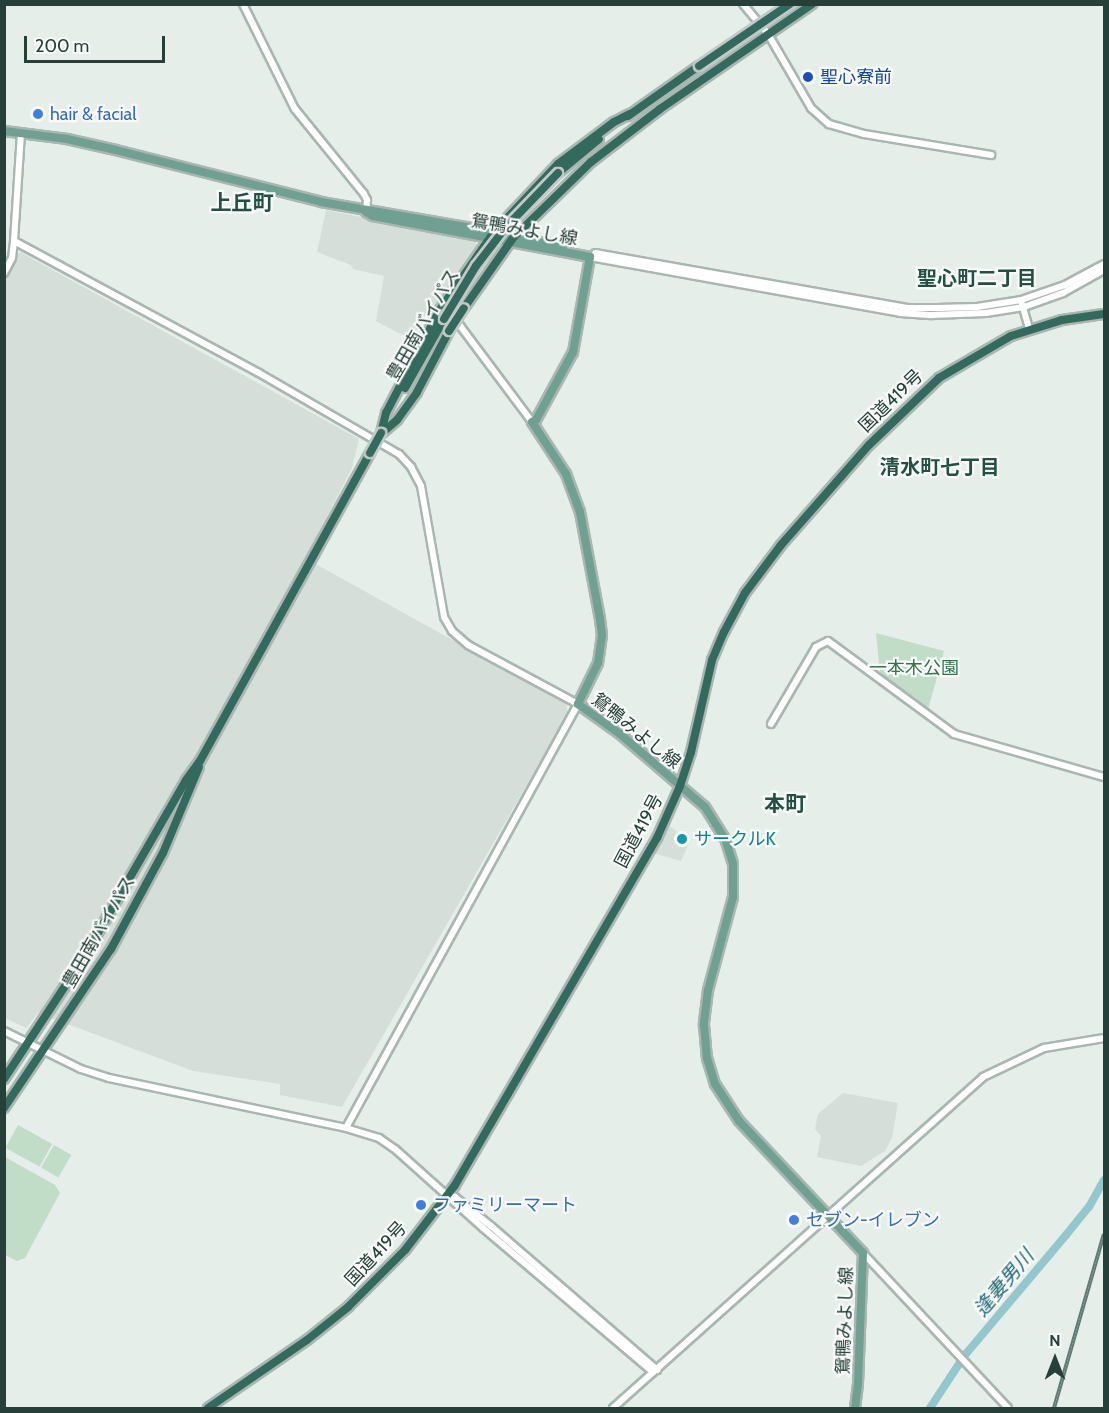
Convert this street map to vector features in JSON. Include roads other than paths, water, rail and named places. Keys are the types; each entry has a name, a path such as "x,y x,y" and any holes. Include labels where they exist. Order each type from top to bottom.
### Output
{"highway":[{"name":"豊田南バイパス","path":"4,1079 84,957 180,790 200,761 444,319 476,266 506,227 558,173 630,114 790,4"},
{"path":"381,434 397,420 417,392 449,331 511,240 591,162 660,109 812,4"},
{"path":"381,434 386,413 439,311 491,235 558,164 614,122 630,114"},
{"name":"国道419号","path":"208,1408 307,1340 348,1307 405,1250 447,1194 518,1079 657,838 680,786 693,745 712,660 732,615 754,579 848,468 917,397 957,366 1011,336 1029,329 1104,314"},
{"name":"豊田南バイパス","path":"4,1108 101,965 163,853 200,761"}],"main road":[{"name":"鴛鴨みよし線","path":"4,130 116,150 366,212 374,216 491,235 593,255 573,352 536,420 532,422 566,474 580,512 600,619 601,645 598,663 578,704 620,734 680,786 713,817 726,841 733,864 733,897 706,1005 705,1040 713,1076 727,1105 739,1121 863,1253 855,1408"}],"street":[{"path":"243,4 294,109 364,194 367,200 366,212"},
{"path":"744,4 768,34 811,108 829,124 864,134 991,155"},
{"path":"4,273 12,258 21,132"},
{"path":"14,241 259,373 399,454 411,467 421,486 444,617 452,631 468,645 578,704 346,1128"},
{"path":"593,255 900,313 957,315 1022,304 1063,293 1104,270"},
{"path":"1022,304 1104,264"},
{"path":"469,286 455,308 454,317 532,422"},
{"path":"1022,304 1029,329"},
{"path":"771,724 816,647 822,642 829,641 954,734 1104,777"},
{"path":"4,1031 95,1074 144,1088 346,1128 379,1138 655,1371"},
{"path":"613,1408 983,1077 1030,1053 1073,1042 1104,1038"},
{"path":"863,1253 1008,1408"}],"waterway":[{"name":"逢妻男川","path":"930,1408 965,1355 1089,1207 1104,1180"}],"railway":[{"path":"1054,1408 1104,1234"}],"place":[{"name":"聖心寮前","path":"808,77"},
{"name":"hair & facial","path":"38,114"},
{"name":"サークルK","path":"682,839"},
{"name":"ファミリーマート","path":"421,1205"},
{"name":"セブン-イレブン","path":"794,1220"}],"district":[{"name":"上丘町","path":"242,203"},
{"name":"聖心町二丁目","path":"977,278"},
{"name":"清水町七丁目","path":"940,467"},
{"name":"本町","path":"785,804"}],"park label":[{"name":"一本木公園","path":"914,668"}]}
